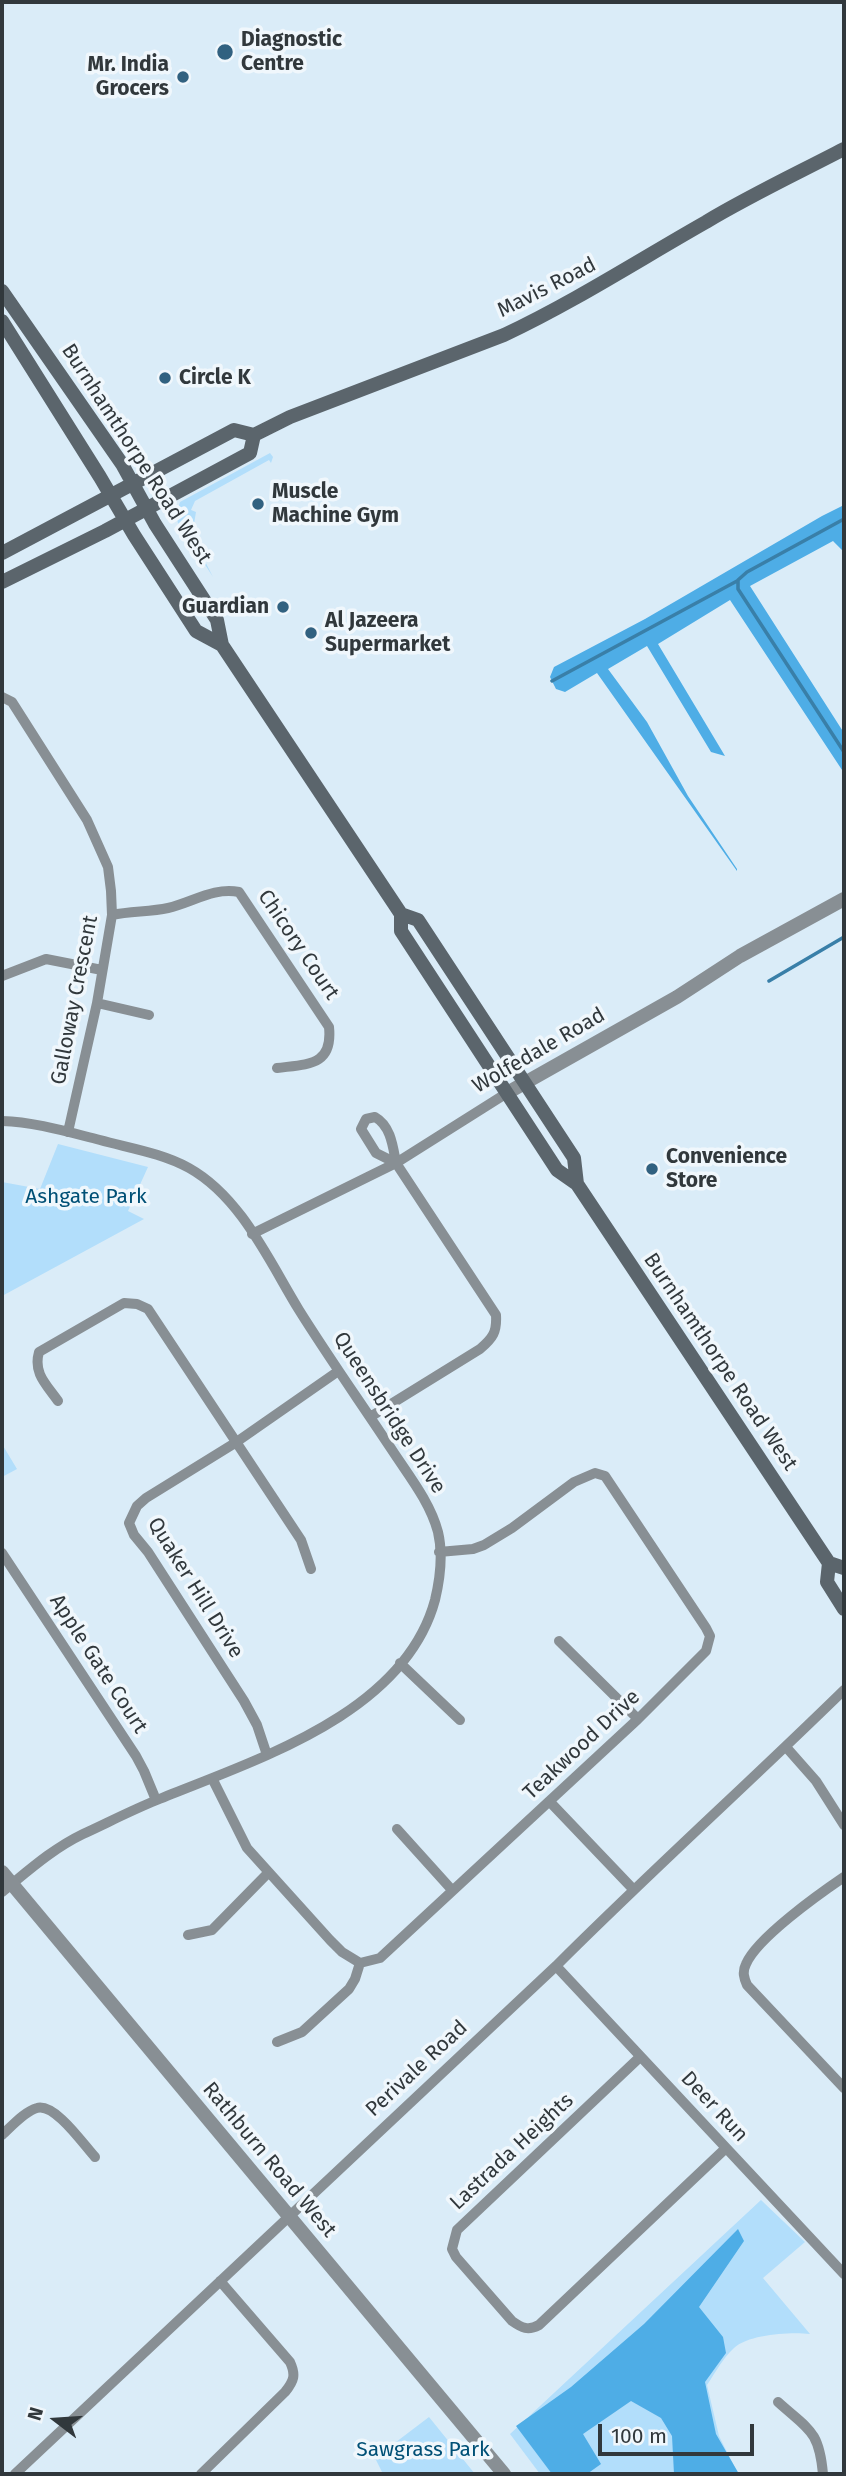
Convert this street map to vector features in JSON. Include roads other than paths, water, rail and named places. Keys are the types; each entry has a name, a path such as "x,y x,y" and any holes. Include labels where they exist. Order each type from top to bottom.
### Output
{"main road":[{"name":"Mavis Road","path":"2,553 234,430 254,435 290,417 504,335 538,319 707,221 844,149"},
{"name":"Burnhamthorpe Road West","path":"2,291 122,464 146,509 217,620 222,645 401,915 401,931 557,1170 576,1184 829,1563 827,1583 844,1609"},
{"name":"Burnhamthorpe Road West","path":"2,321 197,631 222,645"},
{"name":"Mavis Road","path":"2,582 250,453 254,435"},
{"name":"Burnhamthorpe Road West","path":"401,915 418,919 574,1158 576,1184"},
{"path":"829,1563 844,1568"}],"street":[{"name":"Galloway Crescent","path":"2,697 12,702 87,820 108,867 112,915 97,1003 68,1132"},
{"name":"Chicory Court","path":"112,915 165,909 226,889 239,892 329,1027 328,1050 321,1059 304,1065 277,1068"},
{"name":"Wolfedale Road","path":"252,1234 396,1163 507,1093 677,997 740,956 844,899"},
{"path":"2,976 46,959 102,970"},
{"path":"97,1003 149,1014"},
{"name":"Queensbridge Drive","path":"2,1121 68,1132 154,1154 189,1168 222,1195 252,1234 337,1372 425,1500 438,1534 440,1580 426,1626 412,1649 382,1684 346,1713 296,1742 213,1780 156,1800 54,1849 7,1888"},
{"path":"370,1417 480,1349 491,1340 497,1328 496,1315 396,1163"},
{"path":"58,1401 37,1373 39,1352 124,1303 137,1304 148,1309 301,1540 311,1569"},
{"name":"Quaker Hill Drive","path":"267,1755 257,1725 244,1701 129,1524 137,1506 146,1498 235,1443 337,1372"},
{"name":"Teakwood Drive","path":"360,1963 380,1958 386,1953 550,1802 703,1657 710,1636 605,1476 595,1472 580,1478 484,1545 473,1549 439,1552"},
{"name":"Apple Gate Court","path":"2,1553 136,1756 156,1800"},
{"path":"559,1641 638,1719"},
{"path":"400,1663 460,1720"},
{"name":"Perivale Road","path":"15,2474 556,1966 633,1889 786,1747 844,1689"},
{"path":"786,1747 816,1782 844,1825"},
{"path":"213,1780 247,1848 330,1940 342,1952 360,1963 349,1989 302,2032 277,2042"},
{"path":"550,1802 633,1889"},
{"path":"397,1829 452,1890"},
{"name":"Rathburn Road West","path":"2,1872 7,1888 505,2474"},
{"path":"188,1935 212,1930 268,1873"},
{"path":"844,1877 808,1902 761,1944 747,1962 744,1976 747,1985 844,2088"},
{"name":"Deer Run","path":"556,1966 844,2274"},
{"name":"Lastrada Heights","path":"640,2057 457,2230 452,2249 456,2257 512,2321 522,2328 531,2329 539,2325 726,2148"},
{"path":"2,2135 35,2108 44,2108 56,2113 95,2157"},
{"path":"201,2474 285,2392 293,2381 295,2372 290,2362 220,2281"},
{"path":"778,2402 811,2431 816,2439 823,2474"}],"waterway":[{"path":"844,519 747,572 738,580 738,589 844,752"},
{"path":"552,681 737,581"},
{"path":"769,981 844,937"}],"place":[{"name":"Diagnostic Centre","path":"225,52"},
{"name":"Mr. India Grocers","path":"183,77"},
{"name":"Circle K","path":"165,378"},
{"name":"Muscle Machine Gym","path":"258,504"},
{"name":"Guardian","path":"283,607"},
{"name":"Al Jazeera Supermarket","path":"311,633"},
{"name":"Convenience Store","path":"652,1169"}],"park label":[{"name":"Ashgate Park","path":"86,1197"},
{"name":"Sawgrass Park","path":"423,2450"}]}
